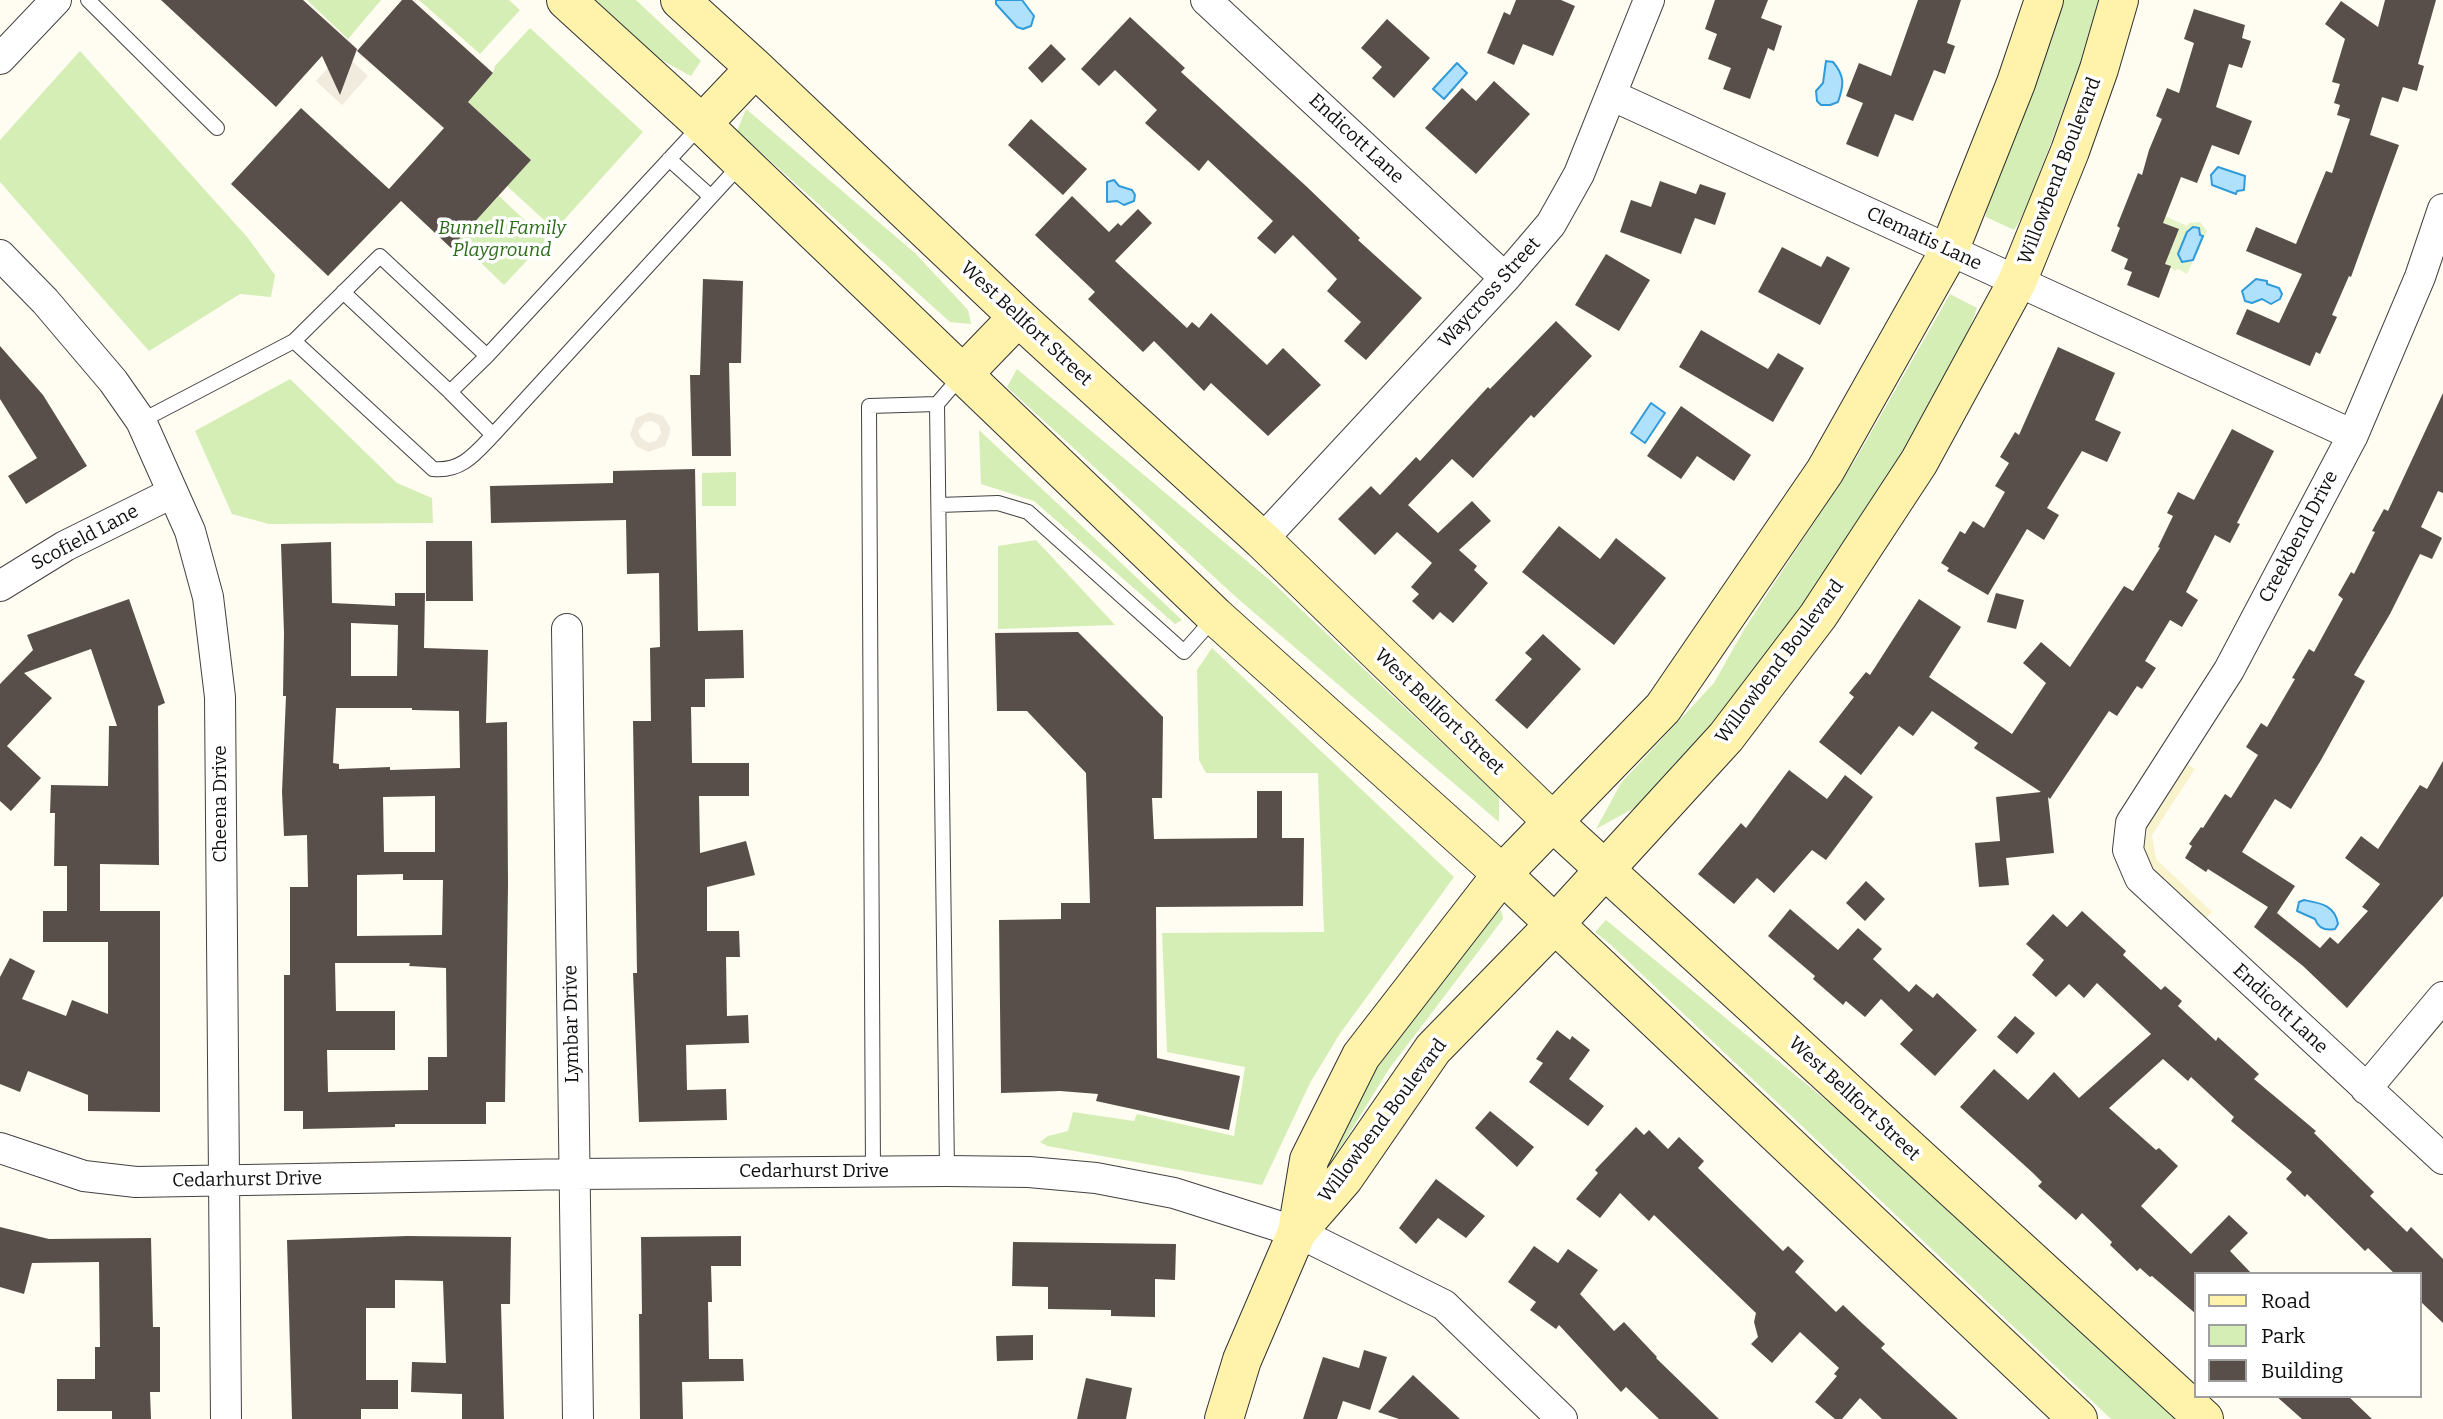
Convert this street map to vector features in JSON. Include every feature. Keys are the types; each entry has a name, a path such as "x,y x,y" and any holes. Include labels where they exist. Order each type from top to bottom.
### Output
{"main road":[{"path":"566,0 702,124 1216,616 1502,874 2078,1419"},
{"name":"West Bellfort Street","path":"680,0 1018,317 1262,540 1554,823 2204,1419"},
{"name":"Willowbend Boulevard","path":"1224,1419 1242,1360 1297,1231 1309,1160 1361,1056 1502,874 1663,708 1825,471 1950,251 2017,83 2044,0"},
{"name":"Willowbend Boulevard","path":"1297,1231 1344,1178 1433,1049 1555,924 1726,737 1813,623 1919,462 2017,282 2070,151 2099,69 2119,0"},
{"path":"702,124 755,68"},
{"path":"963,374 1018,317"}],"street":[{"path":"0,59 55,0"},
{"name":"Endicott Lane","path":"1206,0 1505,278"},
{"name":"Waycross Street","path":"1262,540 1505,278 1551,224 1579,174 1649,0"},
{"name":"Clematis Lane","path":"1611,95 2353,435"},
{"name":"Creekbend Drive","path":"2128,850 2131,823 2229,670 2353,435 2420,277 2443,209"},
{"name":"Cheena Drive","path":"0,255 45,301 105,371 141,421 190,531 208,597 220,697 226,1419"},
{"name":"Scofield Lane","path":"0,586 65,546 172,493"},
{"name":"Lymbar Drive","path":"567,629 578,1419"},
{"name":"Endicott Lane","path":"2128,850 2140,878 2443,1159"},
{"path":"2366,1089 2443,997"},
{"name":"Cedarhurst Drive","path":"0,1148 84,1176 136,1182 873,1171 1029,1172 1096,1178 1174,1193 1297,1231 1444,1305 1562,1419"}],"lane":[{"path":"88,0 217,128"},
{"path":"450,392 487,356 702,124"},
{"path":"669,159 710,197"},
{"path":"294,341 433,469 447,470 461,465 476,453 742,163"},
{"path":"141,421 294,341 380,256 487,356"},
{"path":"343,292 492,435"},
{"path":"947,1171 937,404 963,374"},
{"path":"873,1171 869,407 937,404"},
{"path":"939,505 998,503 1028,512 1184,652 1216,616"}],"shaded area":[{"path":"342,52 368,76 342,105 316,81"},
{"path":"650,412 663,416 670,427 665,446 648,452 636,446 630,435 636,418","holes":["652,421 659,425 661,433 656,441 649,443 641,438 638,431 645,422"]},
{"path":"2184,762 2195,769 2152,835 2156,859 2212,912 2205,919 2147,865 2142,846 2143,825"}],"green space":[{"path":"307,0 381,0 348,39"},
{"path":"419,0 509,0 520,10 480,54"},
{"path":"591,0 636,0 701,61 691,76 641,49"},
{"path":"2060,0 2099,0 2090,37 2026,210 2014,230 1986,217 1986,200"},
{"path":"530,28 643,132 555,230 507,186 531,160 468,102 493,73 495,66"},
{"path":"80,51 248,238 275,275 271,297 240,294 149,351 0,182 0,140"},
{"path":"746,109 915,253 968,310 971,324 950,322 737,131"},
{"name":"Bunnell Family Playground","path":"499,196 546,240 504,285 457,240"},
{"path":"2165,216 2187,226 2189,223 2200,222 2207,231 2187,274 2178,269 2175,271 2171,266 2156,260 2167,251 2170,252 2179,230 2163,223"},
{"path":"1950,294 1977,308 1964,343 1888,479 1779,646 1656,796 1596,829 1621,783 1714,683 1745,628 1857,457"},
{"path":"1017,369 1272,582 1499,797 1499,822 1237,598 1007,387"},
{"path":"290,379 397,483 432,498 433,523 269,524 232,514 195,431"},
{"path":"979,430 1182,620 1175,624 1034,501 981,484"},
{"path":"736,472 736,506 702,506 702,473"},
{"path":"1036,540 1115,625 998,629 998,546"},
{"path":"1212,648 1454,877 1339,1035 1310,1083 1262,1185 1047,1146 1040,1142 1048,1136 1068,1131 1073,1112 1134,1121 1137,1114 1234,1136 1245,1067 1167,1052 1162,933 1324,932 1318,773 1206,773 1199,760 1197,670"},
{"path":"1501,910 1503,919 1389,1069 1313,1192 1367,1077 1469,929"},
{"path":"1606,920 1899,1160 2177,1419 2111,1419 1595,932"}],"water":[{"path":"996,0 1022,0 1034,16 1031,26 1023,29 1017,27 996,4"},
{"path":"1826,61 1833,62 1837,67 1842,86 1838,102 1821,105 1817,101 1816,91 1823,83"},
{"path":"1457,63 1467,73 1444,99 1433,89"},
{"path":"2218,167 2245,176 2244,190 2237,191 2236,194 2212,185 2211,175"},
{"path":"1114,180 1119,186 1132,190 1134,201 1124,205 1117,201 1107,202 1107,182"},
{"path":"2193,227 2199,228 2200,235 2203,236 2193,260 2182,262 2178,254 2187,232"},
{"path":"2256,279 2267,281 2267,284 2279,288 2282,294 2280,299 2271,304 2262,299 2252,303 2245,301 2242,291"},
{"path":"1651,403 1665,413 1645,443 1631,433"},
{"path":"2304,900 2330,909 2338,924 2335,929 2322,928 2315,919 2297,911 2299,902"}],"building":[{"path":"161,0 303,0 357,49 340,95 322,56 276,107"},
{"path":"402,0 412,0 493,73 468,102 531,160 451,248 401,201 328,276 231,184 301,108 389,189 444,128 357,51"},
{"path":"1516,0 1561,0 1575,6 1553,56 1523,44 1514,65 1487,53 1504,12 1510,15"},
{"path":"1715,0 1768,0 1761,18 1782,26 1774,51 1768,48 1750,99 1723,89 1731,68 1708,59 1717,34 1705,29"},
{"path":"1918,0 1961,0 1947,43 1955,46 1945,74 1934,70 1913,121 1895,114 1878,157 1846,144 1863,103 1846,96 1859,63 1891,76"},
{"path":"2385,0 2436,0 2418,64 2424,66 2417,91 2403,87 2398,102 2382,97 2370,135 2399,145 2351,277 2349,276 2332,315 2337,317 2320,354 2316,352 2310,366 2236,334 2247,309 2279,323 2302,274 2246,251 2256,227 2296,244 2326,171 2332,173 2350,119 2337,115 2340,105 2334,103 2340,84 2332,82 2345,39 2325,24 2341,1 2378,27"},
{"path":"2194,9 2245,25 2242,38 2251,41 2242,68 2229,64 2216,107 2252,121 2239,155 2212,145 2197,183 2181,177 2163,223 2179,229 2165,264 2171,266 2159,298 2127,285 2132,272 2124,269 2128,259 2111,251 2120,228 2117,226 2138,173 2142,175 2162,119 2156,116 2167,88 2179,93 2194,43 2184,39"},
{"path":"1130,17 1185,68 1181,72 1306,186 1360,238 1358,240 1422,298 1366,360 1344,341 1361,322 1327,291 1337,279 1293,235 1275,254 1257,238 1273,221 1208,160 1199,171 1145,123 1157,110 1115,70 1099,86 1081,69"},
{"path":"1387,19 1430,58 1394,98 1372,78 1382,67 1361,48"},
{"path":"1051,44 1066,59 1042,83 1028,68"},
{"path":"1494,81 1530,114 1476,174 1425,128 1462,88 1476,101"},
{"path":"1031,119 1087,169 1063,195 1008,145"},
{"path":"1660,181 1696,194 1700,184 1726,193 1715,225 1695,218 1681,254 1620,232 1631,200 1651,207"},
{"path":"1072,196 1109,232 1118,223 1121,226 1138,209 1152,223 1115,261 1187,328 1192,322 1199,328 1211,313 1267,365 1283,348 1321,385 1268,436 1211,383 1204,391 1154,341 1143,352 1088,299 1095,292 1035,235"},
{"path":"1782,247 1821,267 1827,256 1850,268 1820,325 1758,292"},
{"path":"1606,254 1650,280 1619,331 1575,305"},
{"path":"703,279 743,281 741,363 729,363 731,456 692,456 690,375 700,375"},
{"path":"1556,321 1592,356 1534,418 1531,415 1473,478 1452,459 1408,505 1438,533 1472,501 1491,521 1459,550 1477,566 1474,570 1488,583 1453,623 1440,612 1433,620 1412,601 1419,594 1411,587 1432,563 1397,532 1375,555 1338,519 1371,486 1380,495 1416,457 1420,461 1488,387 1490,389"},
{"path":"1701,330 1768,369 1778,353 1804,368 1773,422 1679,367"},
{"path":"0,346 43,395 87,466 26,504 8,476 37,458 0,399"},
{"path":"2058,347 2115,373 2095,420 2121,432 2107,462 2082,451 2047,508 2059,515 2044,540 2027,529 1988,595 1947,571 1949,568 1941,563 1960,531 1965,534 1973,521 1984,528 2005,492 1995,486 2009,463 2000,457 2015,432 2019,435"},
{"path":"2443,393 2443,493 2438,491 2421,527 2442,538 2432,559 2420,554 2390,614 2354,675 2365,681 2291,809 2275,799 2242,852 2295,886 2277,913 2320,948 2330,937 2338,944 2368,911 2362,907 2380,884 2345,858 2361,836 2378,849 2420,785 2427,789 2443,761 2443,896 2347,1008 2303,966 2254,927 2268,907 2208,869 2206,872 2185,858 2192,846 2189,844 2201,827 2203,828 2225,794 2231,798 2258,755 2246,747 2261,723 2267,727 2309,649 2314,652 2343,599 2338,595 2351,572 2354,574 2384,509 2388,511"},
{"path":"1681,406 1751,455 1734,481 1697,456 1681,479 1647,456"},
{"path":"2232,429 2274,451 2237,523 2240,524 2230,543 2215,535 2186,592 2198,600 2182,627 2170,620 2145,661 2156,668 2142,689 2137,686 2117,716 2109,711 2050,799 2048,797 2054,853 2006,858 2009,885 1979,887 1975,843 2000,841 1996,797 2041,792 1974,748 1978,743 1932,711 1913,736 1899,726 1861,775 1819,742 1854,697 1849,693 1866,672 1870,675 1919,599 1961,627 1929,677 2012,734 2046,683 2023,663 2041,642 2070,667 2124,586 2133,591 2160,548 2158,547 2173,516 2167,513 2178,492 2194,500"},
{"path":"695,469 698,631 743,630 744,678 705,679 705,707 691,707 692,763 749,763 749,796 699,796 700,853 746,841 755,875 707,887 707,931 739,931 740,957 726,957 727,1016 748,1015 749,1043 686,1045 687,1090 726,1089 727,1120 639,1122 633,973 637,973 633,721 651,721 650,648 660,647 659,573 627,574 626,520 491,523 490,486 613,483 613,471"},
{"path":"1559,526 1600,559 1616,538 1666,578 1614,645 1522,572"},
{"path":"426,541 472,541 473,601 426,601"},
{"path":"331,542 332,603 395,606 395,593 425,593 424,648 488,650 486,723 507,722 508,885 505,1102 486,1102 486,1124 395,1124 395,1127 303,1129 303,1111 284,1111 284,975 290,975 290,887 308,887 307,835 284,836 282,792 286,696 283,696 281,544","holes":["351,623 398,625 397,676 351,676","336,708 459,711 460,768 339,769 339,764 333,763","435,796 435,852 384,852 383,797","403,874 403,880 443,880 442,935 357,936 357,875","335,963 410,963 409,966 446,968 447,1057 428,1057 428,1090 328,1092 327,1050 395,1050 395,1011 336,1011"]},
{"path":"1996,593 2024,600 2016,629 1987,622"},
{"path":"129,599 165,703 158,706 159,865 100,864 100,911 160,911 160,1112 88,1111 88,1095 28,1071 20,1092 0,1084 0,977 10,958 35,971 22,999 66,1016 72,1000 108,1014 108,942 43,942 43,911 67,911 67,866 54,866 55,813 50,813 51,785 108,786 109,726 117,726 91,649 24,673 52,698 7,746 41,778 11,811 0,801 0,684 33,650 27,635"},
{"path":"1078,632 1163,717 1162,798 1152,798 1154,839 1257,838 1257,791 1282,791 1282,838 1304,838 1303,906 1156,907 1157,1058 1240,1076 1229,1130 1096,1101 1098,1094 1060,1091 1001,1093 999,920 1061,919 1061,903 1090,903 1086,773 1027,711 997,711 995,633"},
{"path":"1543,634 1581,669 1527,729 1495,700 1532,659 1525,653"},
{"path":"1789,770 1827,799 1845,775 1873,797 1826,860 1812,850 1774,893 1757,878 1734,904 1698,874 1741,823 1746,828"},
{"path":"1866,881 1885,899 1865,921 1846,903"},
{"path":"1790,909 1838,950 1858,928 1882,949 1873,959 1909,992 1916,984 1933,998 1937,993 1977,1030 1935,1076 1900,1044 1913,1030 1881,999 1865,1017 1846,1001 1843,1005 1813,979 1815,976 1768,936"},
{"path":"2082,911 2126,951 2123,955 2161,990 2165,986 2182,1001 2178,1006 2216,1041 2218,1037 2259,1074 2254,1079 2316,1131 2314,1133 2374,1192 2370,1196 2407,1232 2411,1227 2443,1259 2443,1323 2422,1303 2422,1272 2393,1272 2368,1248 2365,1251 2307,1194 2305,1197 2286,1179 2292,1172 2231,1121 2234,1117 2191,1077 2188,1081 2163,1059 2109,1108 2178,1166 2141,1206 2191,1254 2229,1215 2248,1233 2230,1251 2250,1272 2194,1272 2194,1312 2152,1276 2140,1268 2137,1271 2082,1213 2076,1220 2038,1186 2042,1182 2033,1173 1960,1107 1994,1069 2028,1100 2054,1072 2079,1098 2151,1034 2097,983 2084,998 2069,984 2056,997 2032,975 2044,960 2026,944 2053,914 2067,927"},
{"path":"2015,1016 2035,1033 2017,1054 1997,1037"},
{"path":"1557,1030 1570,1040 1572,1036 1590,1050 1569,1079 1604,1106 1588,1126 1529,1082 1543,1063 1536,1059"},
{"path":"1490,1111 1534,1147 1517,1167 1475,1128"},
{"path":"1636,1127 1644,1135 1649,1130 1668,1149 1679,1137 1704,1161 1698,1168 1783,1251 1788,1246 1804,1261 1795,1272 1836,1312 1843,1305 1885,1344 1881,1348 1958,1419 1882,1419 1860,1398 1842,1419 1835,1419 1815,1402 1837,1376 1834,1374 1839,1368 1800,1332 1772,1363 1751,1344 1758,1337 1754,1322 1756,1313 1654,1215 1649,1221 1620,1193 1600,1218 1576,1199 1598,1173 1595,1170"},
{"path":"1436,1179 1485,1216 1466,1238 1438,1218 1416,1244 1399,1228"},
{"path":"0,1227 49,1239 151,1238 153,1327 160,1327 160,1392 150,1392 151,1419 112,1419 112,1411 57,1411 57,1379 95,1379 95,1347 100,1347 99,1262 32,1263 24,1294 0,1287"},
{"path":"407,1236 511,1237 510,1304 501,1304 504,1419 462,1419 462,1394 411,1392 412,1362 446,1363 443,1281 395,1280 395,1308 366,1308 366,1380 398,1380 398,1409 361,1409 361,1419 292,1419 287,1240"},
{"path":"741,1236 741,1266 711,1266 712,1302 708,1302 709,1359 743,1359 744,1381 682,1382 683,1419 640,1419 641,1237"},
{"path":"1013,1242 1176,1244 1175,1280 1155,1279 1155,1317 1111,1316 1111,1310 1048,1309 1048,1287 1012,1286"},
{"path":"1534,1246 1558,1263 1568,1249 1598,1270 1580,1294 1614,1331 1624,1322 1656,1358 1719,1419 1659,1419 1626,1387 1621,1392 1559,1325 1556,1329 1530,1310 1536,1302 1508,1282"},
{"path":"1033,1335 1033,1360 997,1361 996,1336"},
{"path":"1364,1350 1387,1357 1370,1410 1343,1401 1337,1419 1303,1419 1323,1357 1359,1368"},
{"path":"1413,1375 1460,1419 1399,1419 1378,1412"},
{"path":"1086,1378 1132,1388 1126,1419 1077,1419"},
{"path":"2278,1398 2350,1398 2372,1419 2302,1419"}]}
